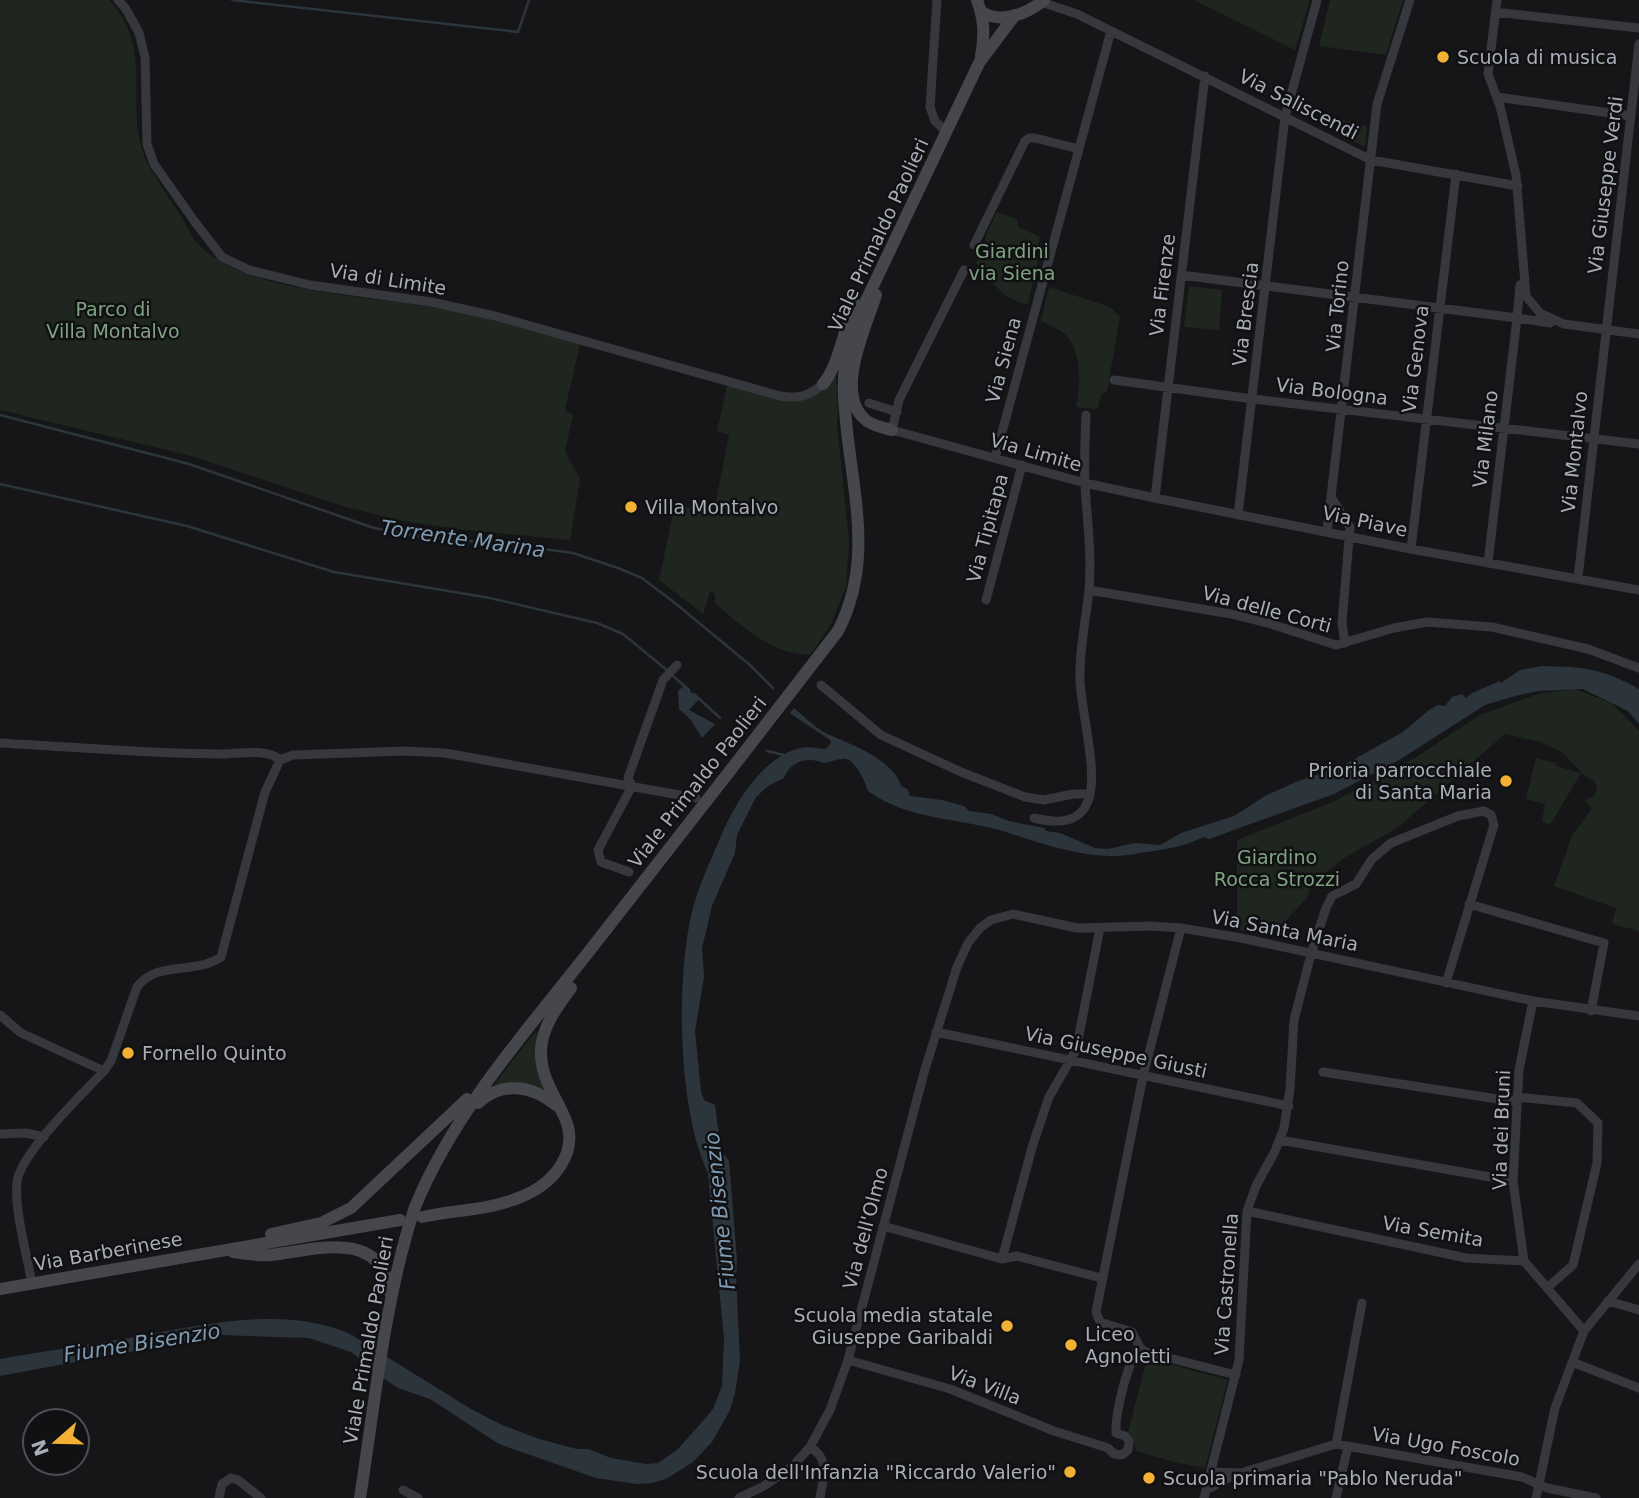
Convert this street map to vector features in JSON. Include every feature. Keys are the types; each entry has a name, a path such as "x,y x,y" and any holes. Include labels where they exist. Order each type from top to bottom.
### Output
{"main road":[{"name":"Viale Primaldo Paolieri","path":"979,6 999,18 1015,15 1043,1"},
{"name":"Viale Primaldo Paolieri","path":"979,6 984,39 979,63"},
{"name":"Viale Primaldo Paolieri","path":"360,1498 404,1225 419,1212 437,1157 457,1123 491,1078 838,631 852,598 860,558 845,411 845,367 856,324 979,63 1015,15"},
{"path":"823,384 834,368 846,323 864,287 882,268"},
{"path":"882,268 879,287 859,340 853,384 855,400 862,416 872,424 892,430"},
{"path":"419,1212 512,1200 533,1192 549,1181 560,1168 569,1142 567,1124 543,1070 542,1041 551,1018 586,965 601,936"},
{"path":"222,1251 251,1238 321,1223 351,1208 491,1078"},
{"path":"457,1123 486,1096 510,1088 530,1090 558,1107"},
{"path":"222,1251 404,1225"},
{"path":"222,1251 260,1255 332,1246 358,1250 374,1259 383,1269 387,1280 389,1308"},
{"name":"Via Barberinese","path":"0,1289 222,1251"}],"street":[{"name":"Via di Limite","path":"118,0 139,33 145,57 147,144 154,164 222,257 249,270 297,282 430,302 495,316 780,396 796,399 811,394 823,384"},
{"path":"937,0 930,107 935,121 947,132"},
{"name":"Via Saliscendi","path":"1062,0 1077,14"},
{"name":"Via Brescia","path":"1238,515 1285,117 1317,0"},
{"name":"Via Torino","path":"1327,531 1377,104 1410,0"},
{"path":"1497,0 1488,74 1497,97 1518,186 1524,289 1527,299 1540,313 1564,324"},
{"name":"Via Saliscendi","path":"1043,1 1077,14 1205,76 1371,160 1518,186"},
{"path":"1495,12 1639,28"},
{"name":"Via Siena","path":"995,458 1111,31"},
{"name":"Via Giuseppe Verdi","path":"1605,329 1639,44"},
{"name":"Via Firenze","path":"1155,498 1205,76"},
{"path":"1497,97 1630,116"},
{"path":"974,245 1025,141 1035,138 1079,149"},
{"name":"Via Genova","path":"1411,549 1456,174"},
{"name":"Via Milano","path":"1488,563 1523,252"},
{"path":"892,430 900,400 964,270"},
{"path":"1181,275 1639,334"},
{"name":"Via Montalvo","path":"1578,578 1605,329"},
{"name":"Via Bologna","path":"1114,380 1639,444"},
{"path":"869,403 897,412"},
{"path":"1085,483 1086,415"},
{"name":"Via Limite","path":"892,430 1085,483 1089,590 1080,667 1081,709 1091,766 1090,794"},
{"name":"Via Tipitapa","path":"986,600 1022,466"},
{"name":"Via Piave","path":"1085,483 1411,549 1639,590"},
{"path":"1331,498 1350,527 1342,623 1345,643"},
{"name":"Via delle Corti","path":"1089,590 1231,614 1336,645 1409,624 1442,622 1474,625 1552,640 1621,660 1639,668"},
{"path":"632,786 628,778 663,680 677,665"},
{"path":"821,685 881,735 961,772 1025,797 1044,800 1073,794 1090,794 1081,812 1068,821 1053,822 1034,818"},
{"path":"0,743 204,754 263,754 275,755 280,760"},
{"path":"32,1284 18,1200 17,1182 25,1161 111,1061 137,987 144,979 158,972 210,965 221,957 265,792 280,760 293,755 405,751 445,753 696,798"},
{"path":"629,872 601,862 598,850 632,786"},
{"name":"Via Castronella","path":"1205,1494 1236,1375 1241,1343 1247,1211 1256,1186 1280,1140 1289,1106 1293,1028 1311,954 1331,898 1356,884 1367,864 1393,842 1477,810 1490,813 1494,825 1469,904"},
{"path":"1446,983 1469,904 1604,943 1591,1011"},
{"name":"Via Santa Maria","path":"976,933 990,920 1013,914 1072,927 1181,928 1533,1001 1639,1016"},
{"path":"1181,928 1143,1076 1095,1307 1098,1319 1132,1332 1140,1348 1146,1352 1236,1375"},
{"path":"1002,1259 1049,1097 1076,1050 1100,929"},
{"name":"Via dell'Olmo","path":"739,1498 776,1479 793,1466 810,1447 830,1410 848,1360 936,1032 961,957 976,933"},
{"name":"Via dei Bruni","path":"1524,1261 1513,1181 1520,1070 1533,1001"},
{"path":"0,1015 22,1032 104,1071"},
{"name":"Via Giuseppe Giusti","path":"936,1032 1289,1106"},
{"path":"1322,1072 1517,1100 1577,1102 1598,1123 1597,1163 1573,1265 1548,1288"},
{"path":"0,1134 26,1133 44,1138"},
{"path":"1280,1140 1513,1181"},
{"name":"Via Semita","path":"1247,1211 1466,1258 1524,1261"},
{"path":"883,1226 1002,1259 1017,1255 1101,1278"},
{"path":"1524,1261 1584,1331"},
{"path":"1536,1498 1553,1415 1584,1331 1639,1264"},
{"path":"1608,1301 1639,1310"},
{"path":"1336,1444 1362,1303"},
{"path":"1116,1433 1116,1419 1133,1357 1140,1348"},
{"name":"Via Villa","path":"848,1360 950,1389 1108,1448"},
{"path":"1572,1362 1639,1388"},
{"path":"1116,1433 1127,1437 1130,1444 1128,1450 1117,1455 1108,1448 1110,1437 1116,1433"},
{"name":"Via Ugo Foscolo","path":"1205,1494 1214,1484 1241,1473 1336,1444 1522,1477 1546,1488 1596,1498"},
{"name":"Via Ugo Foscolo","path":"1336,1498 1348,1446"},
{"path":"810,1447 820,1454 824,1463 820,1498"},
{"name":"Via Ugo Foscolo","path":"1211,1472 1241,1473"},
{"path":"219,1498 222,1484 231,1478 238,1480 261,1498"},
{"path":"404,1490 418,1498"}],"green space":[{"name":"Parco di Villa Montalvo","path":"0,0 109,0 124,20 132,41 136,61 137,124 149,166 195,241 218,260 274,282 339,295 449,311 580,344 565,410 573,415 565,451 580,479 570,540 397,520 346,507 188,455 0,410"},
{"path":"1194,0 1310,0 1295,50"},
{"path":"1330,0 1403,0 1386,55 1319,46"},
{"path":"1338,119 1367,126 1365,147 1335,132"},
{"name":"Giardini via Siena","path":"997,212 1017,219 1018,227 1040,237 1036,249 1040,252 1028,304 1011,299 992,283 976,263 979,258 984,259 989,253 985,245 986,235"},
{"path":"1189,286 1222,290 1219,330 1184,327"},
{"path":"1049,287 1110,307 1120,317 1107,391 1101,395 1098,409 1076,407 1079,379 1075,351 1066,335 1041,321"},
{"path":"836,377 837,424 849,541 846,587 830,626 810,655 783,650 758,638 715,603 715,594 710,591 703,614 659,580 675,505 726,514 714,511 729,435 717,431 727,386 798,400"},
{"name":"Giardino Rocca Strozzi","path":"1575,689 1611,703 1639,731 1639,931 1612,924 1616,908 1554,886 1572,836 1592,808 1585,801 1597,790 1595,782 1585,776 1563,753 1541,742 1505,734 1397,828 1346,857 1314,881 1307,898 1271,936 1237,930 1237,840 1335,801 1413,759 1480,715 1538,694"},
{"path":"1536,758 1581,773 1550,825 1542,821 1545,804 1526,799"},
{"path":"537,1032 544,1091 494,1085 534,1033"},
{"path":"1147,1358 1228,1380 1205,1468 1137,1451 1128,1432"}],"water":[{"name":"Fiume Bisenzio","path":"1542,666 1592,670 1639,689 1639,724 1628,711 1583,689 1538,691 1515,696 1485,705 1399,760 1334,794 1209,839 1204,837 1162,850 1120,856 1088,854 989,827 917,813 883,801 868,791 856,767 846,759 824,763 806,760 795,764 784,778 768,786 756,797 737,835 735,853 712,906 702,948 704,977 695,1031 701,1092 704,1100 715,1105 721,1151 729,1161 737,1260 740,1361 730,1410 712,1442 693,1462 666,1479 637,1484 596,1478 499,1444 430,1399 398,1388 368,1368 351,1352 309,1338 221,1335 0,1376 0,1359 241,1320 297,1320 350,1334 471,1409 502,1425 539,1439 577,1449 588,1449 611,1458 646,1464 658,1463 677,1450 713,1409 722,1386 724,1339 708,1173 698,1147 685,1082 683,976 691,916 700,886 727,823 752,783 786,753 803,747 826,749 831,743 791,714 794,708 820,730 881,761 890,768 910,796 942,800 964,806 969,811 1044,828 1095,848 1108,849 1135,843 1160,845 1181,833 1234,816 1265,796 1342,766 1403,732 1429,710 1438,705 1445,706 1452,697 1462,694 1466,698 1500,681 1501,683 1520,670"},
{"path":"684,686 699,699 689,710 715,724 702,738 691,720 679,709 678,691"}],"waterway":[{"path":"232,0 518,32 529,0"},
{"name":"Torrente Marina","path":"0,415 189,464 374,528 427,538 573,553 618,568 642,578 675,603 750,665 773,688"},
{"path":"0,484 187,526 334,572 490,598 597,623 623,634 668,671"},
{"path":"673,676 689,690"},
{"path":"694,694 720,718"},
{"path":"767,751 788,756"}],"place":[{"name":"Scuola di musica","path":"1443,57"},
{"name":"Villa Montalvo","path":"631,507"},
{"name":"Prioria parrocchiale di Santa Maria","path":"1506,781"},
{"name":"Fornello Quinto","path":"128,1053"},
{"name":"Scuola media statale Giuseppe Garibaldi","path":"1007,1326"},
{"name":"Liceo Agnoletti","path":"1071,1345"},
{"name":"Scuola dell'Infanzia \"Riccardo Valerio\"","path":"1070,1472"},
{"name":"Scuola primaria \"Pablo Neruda\"","path":"1149,1478"}]}
